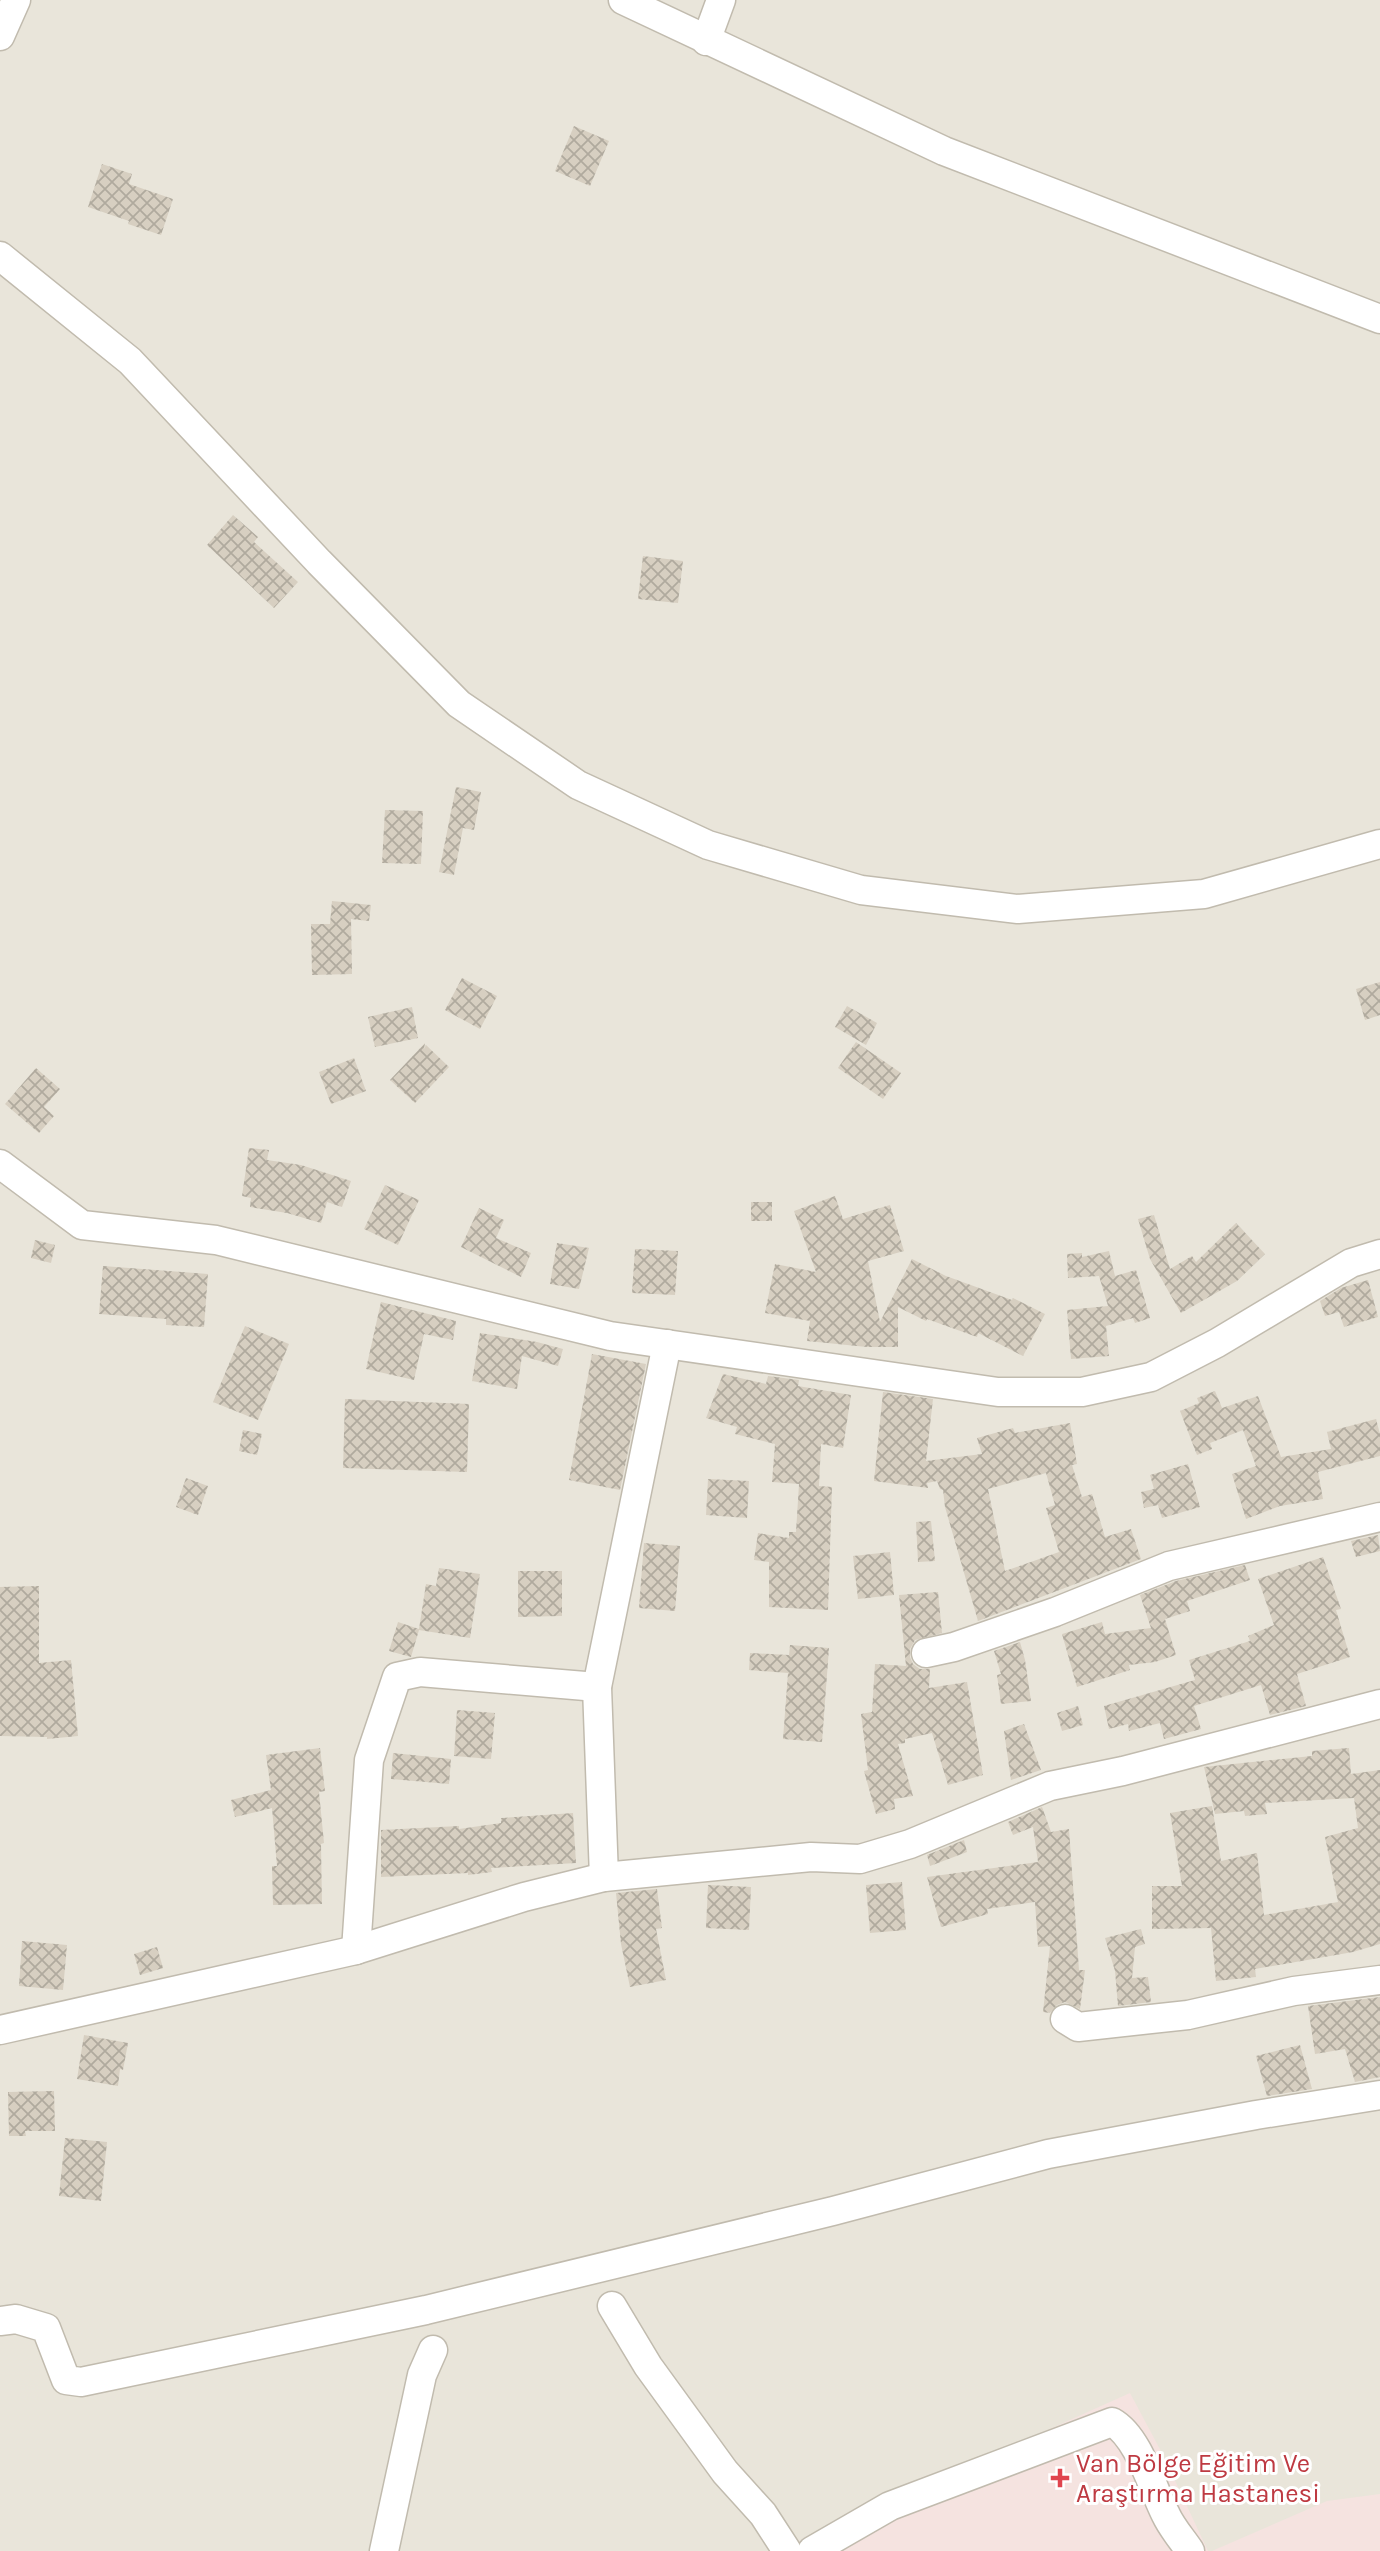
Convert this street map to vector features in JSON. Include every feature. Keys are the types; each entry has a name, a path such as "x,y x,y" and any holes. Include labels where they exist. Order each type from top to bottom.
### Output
{"street":[{"path":"0,36 16,0"},
{"path":"623,0 944,151 1380,320"},
{"path":"706,41 721,0"},
{"path":"0,256 130,361 319,562 459,704 578,785 708,845 861,890 1018,909 1204,894 1380,844"},
{"path":"0,1164 82,1225 216,1240 610,1336 998,1392 1082,1392 1151,1377 1217,1343 1351,1263 1380,1254"},
{"path":"604,1877 597,1688 667,1344"},
{"path":"926,1653 954,1647 1055,1612 1169,1566 1380,1517"},
{"path":"356,1950 369,1760 397,1677 420,1672 597,1688"},
{"path":"0,2030 356,1950 524,1897 604,1877 811,1857 860,1859 910,1844 1050,1786 1123,1771 1380,1704"},
{"path":"1065,2019 1078,2027 1188,2015 1294,1992 1380,1980"},
{"path":"0,2321 16,2319 47,2328 66,2380 81,2382 426,2310 833,2211 1048,2154 1380,2095"},
{"path":"612,2306 648,2366 725,2472 763,2514 787,2551"},
{"path":"384,2551 422,2375 433,2350"},
{"path":"812,2551 890,2506 1112,2422 1133,2442 1167,2518 1190,2551"}],"shaded area":[{"path":"0,0 1380,0 1380,2551 0,2551"},
{"name":"Van Bölge Eğitim Ve Araştırma Hastanesi","path":"1130,2393 1163,2455 1208,2551 811,2551 1012,2446"},
{"name":"Van Bölge Eğitim Ve Araştırma Hastanesi","path":"1380,2494 1380,2551 1212,2551 1327,2501"}],"building":[{"path":"574,126 609,141 590,186 555,171"},
{"path":"102,164 132,174 129,184 173,199 161,235 88,207"},
{"path":"233,515 258,537 254,542 298,582 274,608 207,545"},
{"path":"643,556 683,561 678,603 638,599"},
{"path":"456,787 481,792 474,830 463,828 454,875 439,872"},
{"path":"385,810 423,811 421,864 382,863"},
{"path":"332,901 371,905 369,921 351,919 352,974 312,975 311,924 330,924"},
{"path":"462,978 497,996 480,1029 445,1010"},
{"path":"1380,982 1380,1015 1365,1020 1356,989"},
{"path":"847,1006 877,1023 866,1045 835,1027"},
{"path":"412,1007 418,1038 375,1047 368,1017"},
{"path":"856,1042 901,1073 883,1099 838,1068"},
{"path":"425,1043 424,1049 426,1045 449,1067 415,1103 390,1080"},
{"path":"354,1058 366,1091 331,1104 319,1072"},
{"path":"36,1068 60,1089 44,1107 54,1116 39,1133 5,1104"},
{"path":"249,1148 269,1150 267,1160 301,1165 351,1181 342,1207 327,1202 321,1223 287,1213 250,1207 251,1198 242,1196"},
{"path":"385,1185 419,1200 398,1245 364,1229"},
{"path":"835,1196 843,1219 890,1205 904,1251 868,1261 880,1322 912,1259 946,1276 1012,1300 1013,1298 1045,1314 1023,1356 978,1333 977,1337 927,1319 926,1321 898,1307 898,1347 807,1341 810,1321 765,1313 775,1264 816,1272 794,1211"},
{"path":"751,1202 772,1202 772,1221 751,1221"},
{"path":"479,1208 504,1220 496,1238 531,1253 521,1277 461,1247"},
{"path":"1154,1215 1170,1269 1192,1256 1196,1262 1236,1223 1265,1254 1237,1281 1181,1313 1150,1259 1138,1219"},
{"path":"35,1240 55,1245 51,1263 31,1258"},
{"path":"557,1243 589,1248 579,1289 550,1284"},
{"path":"635,1249 678,1251 675,1295 632,1293"},
{"path":"1109,1251 1115,1276 1136,1270 1150,1318 1135,1323 1133,1318 1106,1326 1109,1356 1071,1359 1067,1310 1108,1306 1099,1276 1068,1278 1067,1254 1082,1253 1082,1257"},
{"path":"103,1266 208,1274 204,1327 166,1325 166,1319 99,1314"},
{"path":"1368,1280 1378,1317 1344,1327 1339,1312 1325,1316 1320,1301 1341,1288"},
{"path":"381,1302 456,1321 453,1340 424,1334 414,1380 366,1369"},
{"path":"245,1326 289,1344 258,1420 213,1402"},
{"path":"480,1333 563,1349 558,1366 522,1356 517,1389 472,1381"},
{"path":"592,1354 646,1364 620,1490 569,1480"},
{"path":"723,1374 766,1384 768,1376 799,1380 798,1386 851,1395 843,1448 821,1444 819,1486 832,1487 828,1610 769,1607 769,1562 754,1560 758,1533 789,1538 789,1532 796,1532 799,1484 772,1482 775,1444 735,1434 737,1427 706,1418"},
{"path":"1215,1391 1222,1408 1258,1396 1281,1457 1331,1449 1327,1432 1376,1419 1380,1434 1380,1456 1318,1472 1323,1499 1280,1506 1246,1519 1232,1474 1256,1466 1243,1430 1210,1443 1212,1449 1197,1455 1180,1411 1199,1403 1197,1398"},
{"path":"883,1392 933,1399 926,1461 982,1454 977,1438 1013,1428 1015,1433 1070,1423 1077,1464 1072,1465 1082,1497 1092,1494 1105,1537 1131,1529 1141,1559 978,1621 945,1507 943,1490 937,1481 927,1483 928,1488 874,1481","holes":["1046,1473 1055,1505 1046,1508 1059,1552 1005,1571 988,1489"]},
{"path":"345,1399 469,1404 467,1472 343,1468"},
{"path":"243,1430 262,1434 257,1455 239,1451"},
{"path":"1188,1464 1200,1507 1162,1518 1158,1505 1144,1508 1141,1492 1154,1489 1150,1475"},
{"path":"186,1478 208,1486 198,1515 176,1507"},
{"path":"708,1479 749,1481 747,1518 706,1515"},
{"path":"931,1521 935,1561 918,1562 916,1522"},
{"path":"1378,1535 1380,1551 1356,1557 1351,1541"},
{"path":"644,1543 680,1546 675,1611 639,1608"},
{"path":"890,1552 894,1595 858,1599 853,1556"},
{"path":"1323,1557 1341,1609 1336,1610 1350,1657 1297,1674 1306,1706 1270,1715 1261,1685 1194,1706 1201,1729 1164,1739 1160,1723 1129,1731 1128,1724 1109,1729 1104,1706 1195,1680 1189,1660 1250,1641 1248,1636 1274,1625 1258,1579"},
{"path":"1245,1565 1250,1580 1187,1601 1190,1611 1165,1619 1176,1655 1155,1662 1129,1665 1130,1670 1077,1687 1062,1634 1102,1622 1105,1634 1151,1628 1140,1595 1176,1581"},
{"path":"439,1568 480,1574 470,1638 419,1630 411,1657 389,1651 398,1622 419,1629 426,1584 436,1586"},
{"path":"518,1571 562,1571 562,1616 518,1617"},
{"path":"39,1586 39,1663 71,1660 78,1736 47,1739 0,1736 0,1587"},
{"path":"938,1592 942,1633 915,1640 910,1649 910,1657 913,1664 920,1669 930,1669 929,1688 967,1682 983,1775 948,1785 932,1733 905,1739 905,1743 898,1744 913,1796 894,1799 895,1809 876,1814 864,1771 868,1770 861,1714 872,1712 875,1664 906,1666 899,1595"},
{"path":"1020,1642 1031,1701 1001,1704 997,1675 1001,1674 994,1651"},
{"path":"790,1645 829,1648 822,1742 783,1739 788,1673 749,1670 750,1653 789,1655"},
{"path":"1078,1706 1083,1725 1062,1731 1057,1713"},
{"path":"457,1710 495,1713 491,1759 454,1756"},
{"path":"1024,1724 1041,1770 1011,1780 1004,1731"},
{"path":"320,1748 325,1791 319,1792 324,1843 321,1844 322,1904 273,1905 272,1866 277,1866 272,1808 235,1817 231,1800 271,1790 266,1755"},
{"path":"1349,1748 1351,1774 1380,1770 1380,1944 1353,1952 1255,1969 1256,1977 1216,1981 1211,1928 1152,1929 1152,1886 1182,1886 1170,1813 1212,1806 1221,1861 1257,1853 1264,1915 1338,1902 1325,1837 1358,1828 1354,1798 1265,1803 1267,1814 1245,1816 1244,1811 1215,1814 1204,1767 1312,1756 1312,1751"},
{"path":"393,1753 451,1759 449,1784 391,1779"},
{"path":"1042,1807 1051,1832 1069,1829 1079,1970 1085,1970 1080,2009 1065,2002 1057,2005 1050,2013 1043,2012 1050,1946 1038,1947 1035,1902 987,1909 988,1914 941,1927 927,1877 1038,1862 1033,1827 1013,1835 1008,1822"},
{"path":"573,1813 576,1863 491,1868 492,1872 468,1875 381,1877 381,1830 459,1826 459,1829 501,1823 501,1818"},
{"path":"964,1840 967,1852 930,1866 927,1855"},
{"path":"902,1882 906,1930 870,1933 866,1885"},
{"path":"708,1885 751,1887 749,1930 706,1928"},
{"path":"657,1889 662,1928 656,1929 666,1980 630,1987 621,1944 616,1893"},
{"path":"1141,1929 1145,1944 1135,1947 1132,1978 1148,1977 1151,2002 1118,2006 1115,1971 1105,1938"},
{"path":"22,1941 67,1945 63,1990 19,1986"},
{"path":"157,1947 163,1968 140,1975 134,1954"},
{"path":"1380,1997 1380,2077 1355,2082 1345,2049 1315,2054 1308,2006"},
{"path":"84,2035 128,2043 118,2086 77,2079"},
{"path":"1300,2045 1312,2089 1267,2096 1256,2056"},
{"path":"54,2091 55,2131 25,2131 26,2136 9,2136 8,2092"},
{"path":"65,2138 107,2142 101,2201 59,2196"}],"place":[{"name":"Van Bölge Eğitim Ve Araştırma Hastanesi","path":"1060,2478"}]}
